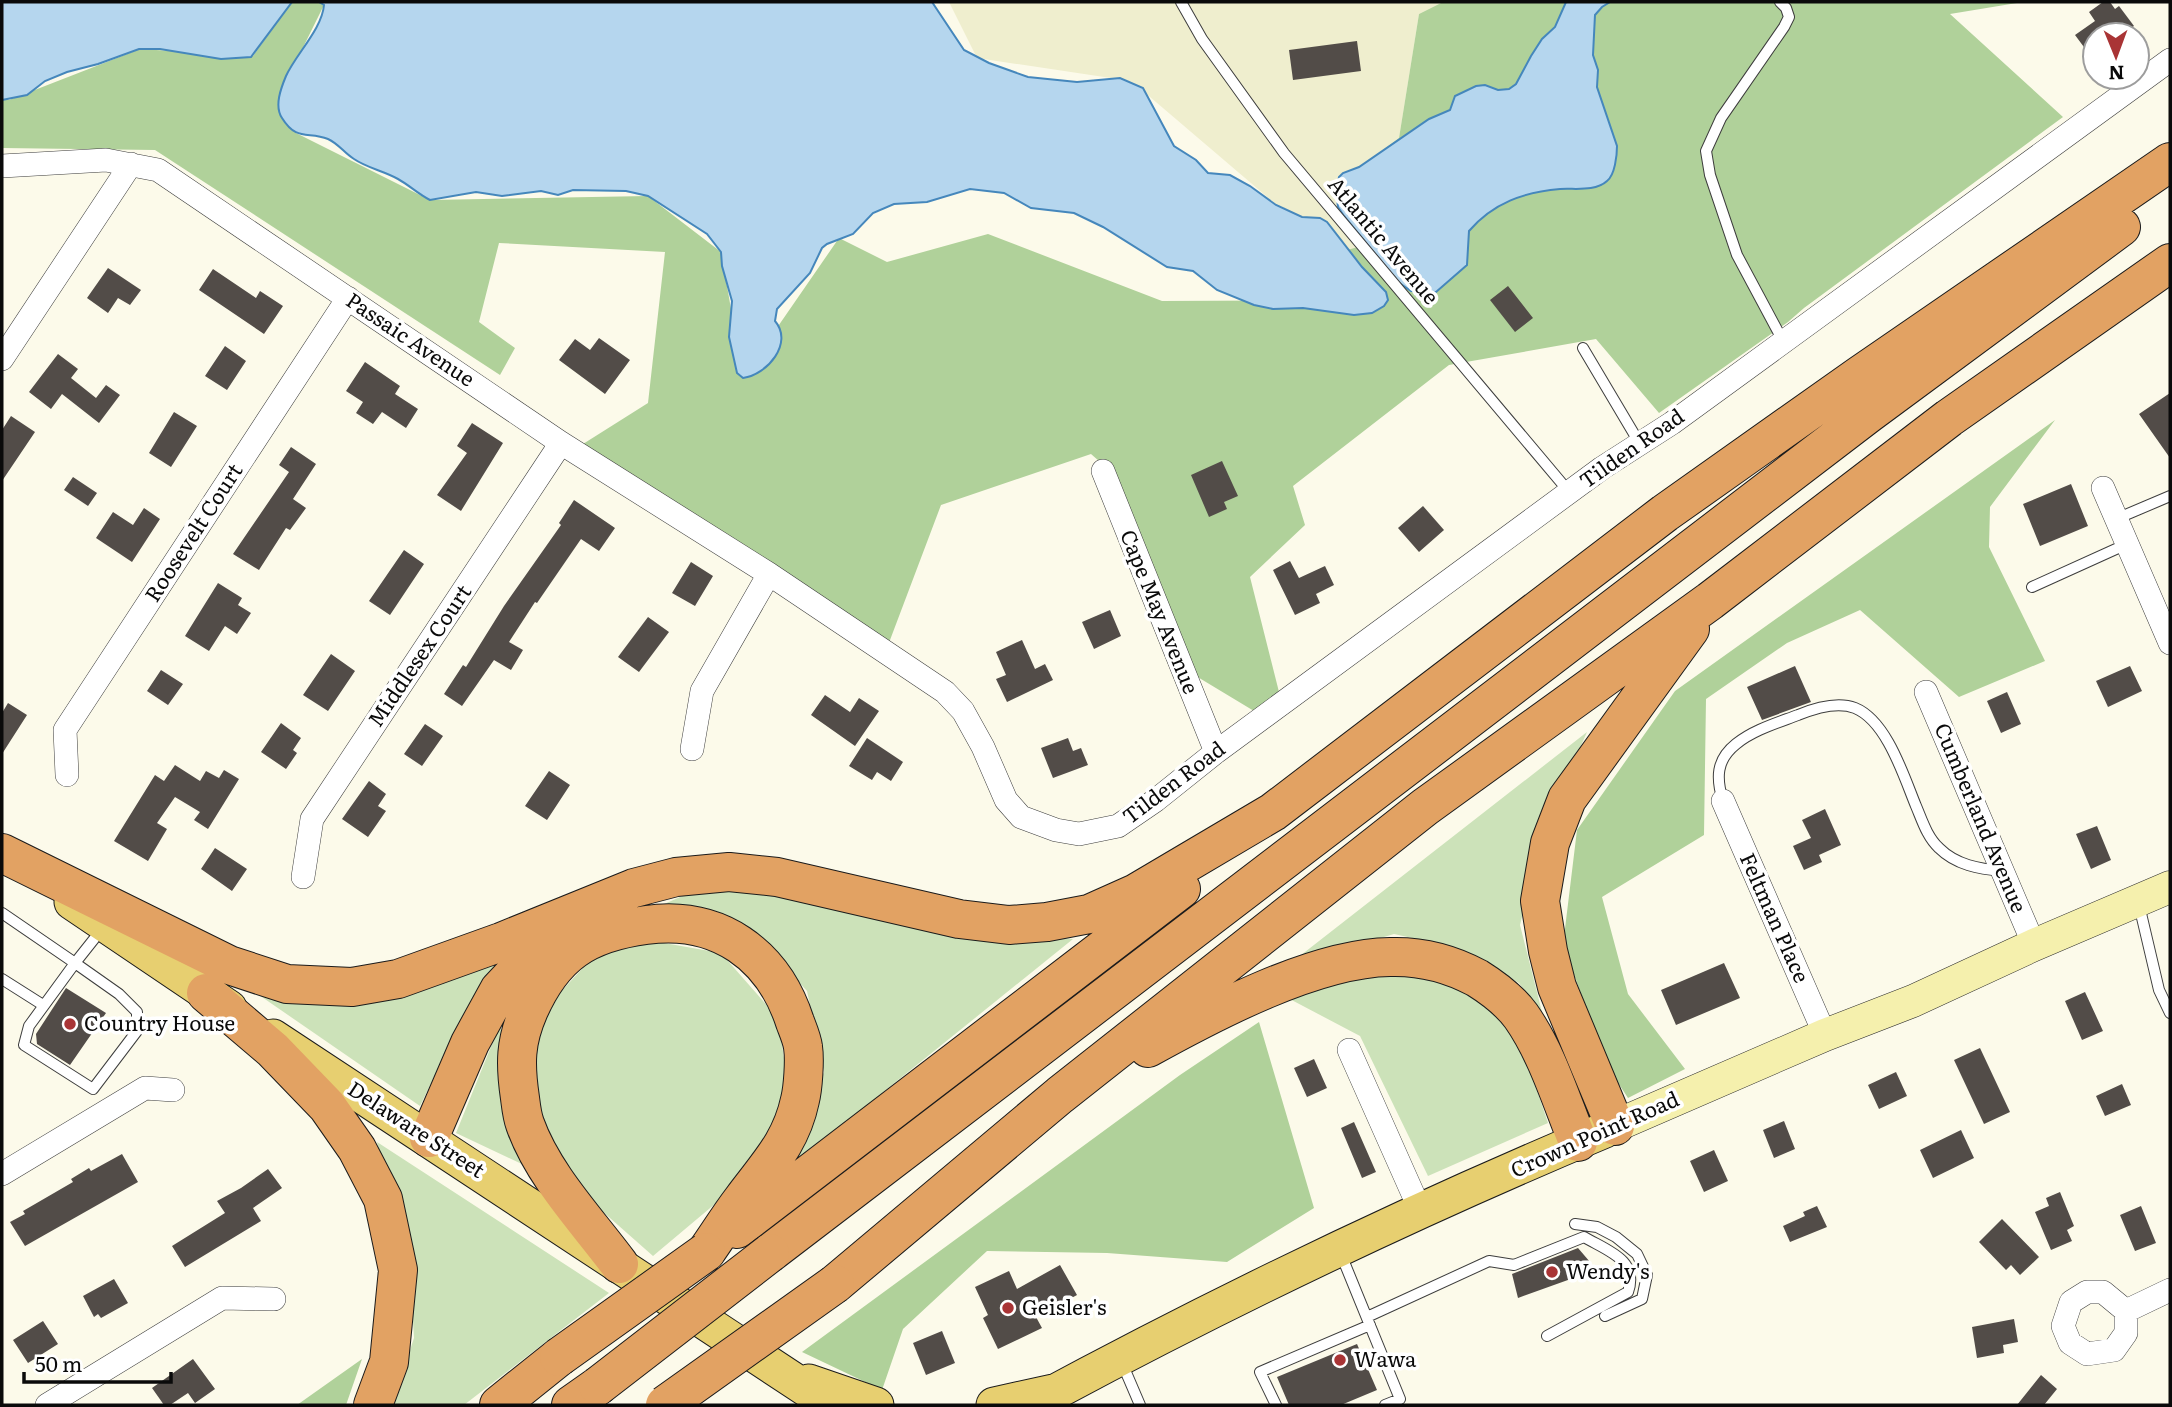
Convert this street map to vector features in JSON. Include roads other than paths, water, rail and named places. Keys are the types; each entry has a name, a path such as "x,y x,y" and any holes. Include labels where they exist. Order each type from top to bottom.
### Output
{"highway":[{"path":"499,1405 559,1357 706,1252 1186,885 1257,823 1665,513 2170,162"},
{"path":"585,1395 1868,414 2170,190"},
{"path":"665,1405 835,1284 1060,1095 1425,807 1710,601 1949,418 2170,263"},
{"path":"1615,1126 1557,987 1548,951 1540,901 1550,843 1567,799 1710,601"},
{"path":"2,855 229,965 287,984 352,987 398,979 453,961 634,888 676,877 729,872 777,877 959,919 1009,925 1047,922 1089,914 1136,893 1257,823"},
{"path":"429,1138 470,1043 499,990 572,913"},
{"path":"620,1264 542,1162 524,1122 515,1065 522,1027 540,987 554,967 595,936 618,928 668,922 693,924 717,931 739,944 775,978 788,1000 803,1047 800,1100 784,1146 740,1202 706,1252"},
{"path":"1060,1095 1222,1009 1278,985 1344,963 1390,957 1427,960 1460,969 1492,987 1519,1014 1537,1043 1578,1142"},
{"path":"206,993 273,1050 327,1105 357,1149 383,1199 398,1270 389,1362 373,1405"}],"main road":[{"name":"Delaware Street","path":"2,855 206,993 831,1405"},
{"name":"Crown Point Road","path":"994,1405 1044,1398 1119,1357 1339,1248 1825,1035 1913,1001 2034,945 2170,887"},
{"path":"786,1374 876,1405"}],"street":[{"name":"Tilden Road","path":"1092,832 1118,826 1602,468 1640,444 2170,60"},
{"name":"Passaic Avenue","path":"2,166 106,160 158,170 562,443 769,574 945,692 962,711 983,747 1006,800 1021,817 1056,830 1079,834 1092,832"},
{"path":"2,359 131,164"},
{"name":"Roosevelt Court","path":"67,775 65,730 348,298"},
{"name":"Middlesex Court","path":"303,877 312,819 562,443"},
{"name":"Cape May Avenue","path":"1103,471 1216,752"},
{"path":"2103,488 2170,643"},
{"path":"692,749 702,691 769,574"},
{"name":"Cumberland Avenue","path":"1926,692 2034,945"},
{"name":"Feltman Place","path":"1723,801 1825,1035"},
{"path":"1349,1050 1421,1212"},
{"path":"2,1174 145,1088 173,1090"},
{"path":"2126,1311 2170,1290"},
{"path":"47,1405 222,1298 274,1299"}],"lane":[{"name":"Atlantic Avenue","path":"1181,2 1202,39 1284,153 1570,493"},
{"path":"1780,2 1789,17 1721,118 1706,151 1710,175 1737,256 1783,341"},
{"path":"1583,348 1640,444"},
{"path":"2116,519 2170,496"},
{"path":"2032,587 2127,544"},
{"path":"1723,801 1718,785 1718,767 1728,751 1744,737 1813,709 1834,705 1856,708 1875,724 1892,746 1925,829 1938,848 1959,862 1981,870 2003,871"},
{"path":"2137,901 2159,990 2170,1013"},
{"path":"2,912 75,963 119,994 137,1012 136,1031 93,1089 24,1045 29,1026 43,1005 75,963 106,925"},
{"path":"2,979 43,1005"},
{"path":"1574,1224 1597,1227 1616,1237 1637,1254 1647,1275 1642,1299 1605,1316"},
{"path":"1276,1405 1261,1372 1489,1261 1514,1265 1584,1237 1626,1264 1632,1279 1628,1292 1547,1336"},
{"path":"1339,1248 1400,1399 1385,1405"},
{"path":"1119,1357 1140,1405"}],"water":[{"path":"2,2 292,2 251,57 221,59 160,49 139,49 45,81 27,95 2,100"},
{"path":"319,2 932,2 964,50 989,63 1028,77 1077,82 1120,78 1143,88 1174,146 1196,160 1208,173 1230,175 1276,205 1302,217 1320,218 1327,222 1362,267 1386,292 1388,300 1384,306 1372,313 1354,315 1254,305 1217,290 1193,271 1167,267 1103,227 1074,213 1031,208 1004,193 970,189 927,202 894,204 873,213 853,234 822,248 810,273 777,309 775,321 781,339 775,357 761,371 743,378 737,373 729,337 732,301 721,252 707,234 648,196 626,191 573,190 558,195 541,191 502,196 476,192 430,200 398,179 350,157 328,139 298,133 287,125 280,113 279,97 290,68 319,23 324,5"},
{"path":"1566,2 1610,2 1595,15 1593,55 1598,70 1597,87 1617,146 1612,174 1597,187 1534,193 1499,206 1469,231 1467,265 1436,292 1411,291 1398,282 1338,207 1336,191 1339,177 1359,167 1429,119 1450,110 1455,96 1476,86 1485,85 1498,90 1509,89 1516,84 1542,39 1555,27"}],"place":[{"name":"Country House","path":"70,1024"},
{"name":"Wendy's","path":"1552,1272"},
{"name":"Geisler's","path":"1008,1308"},
{"name":"Wawa","path":"1340,1360"}]}
